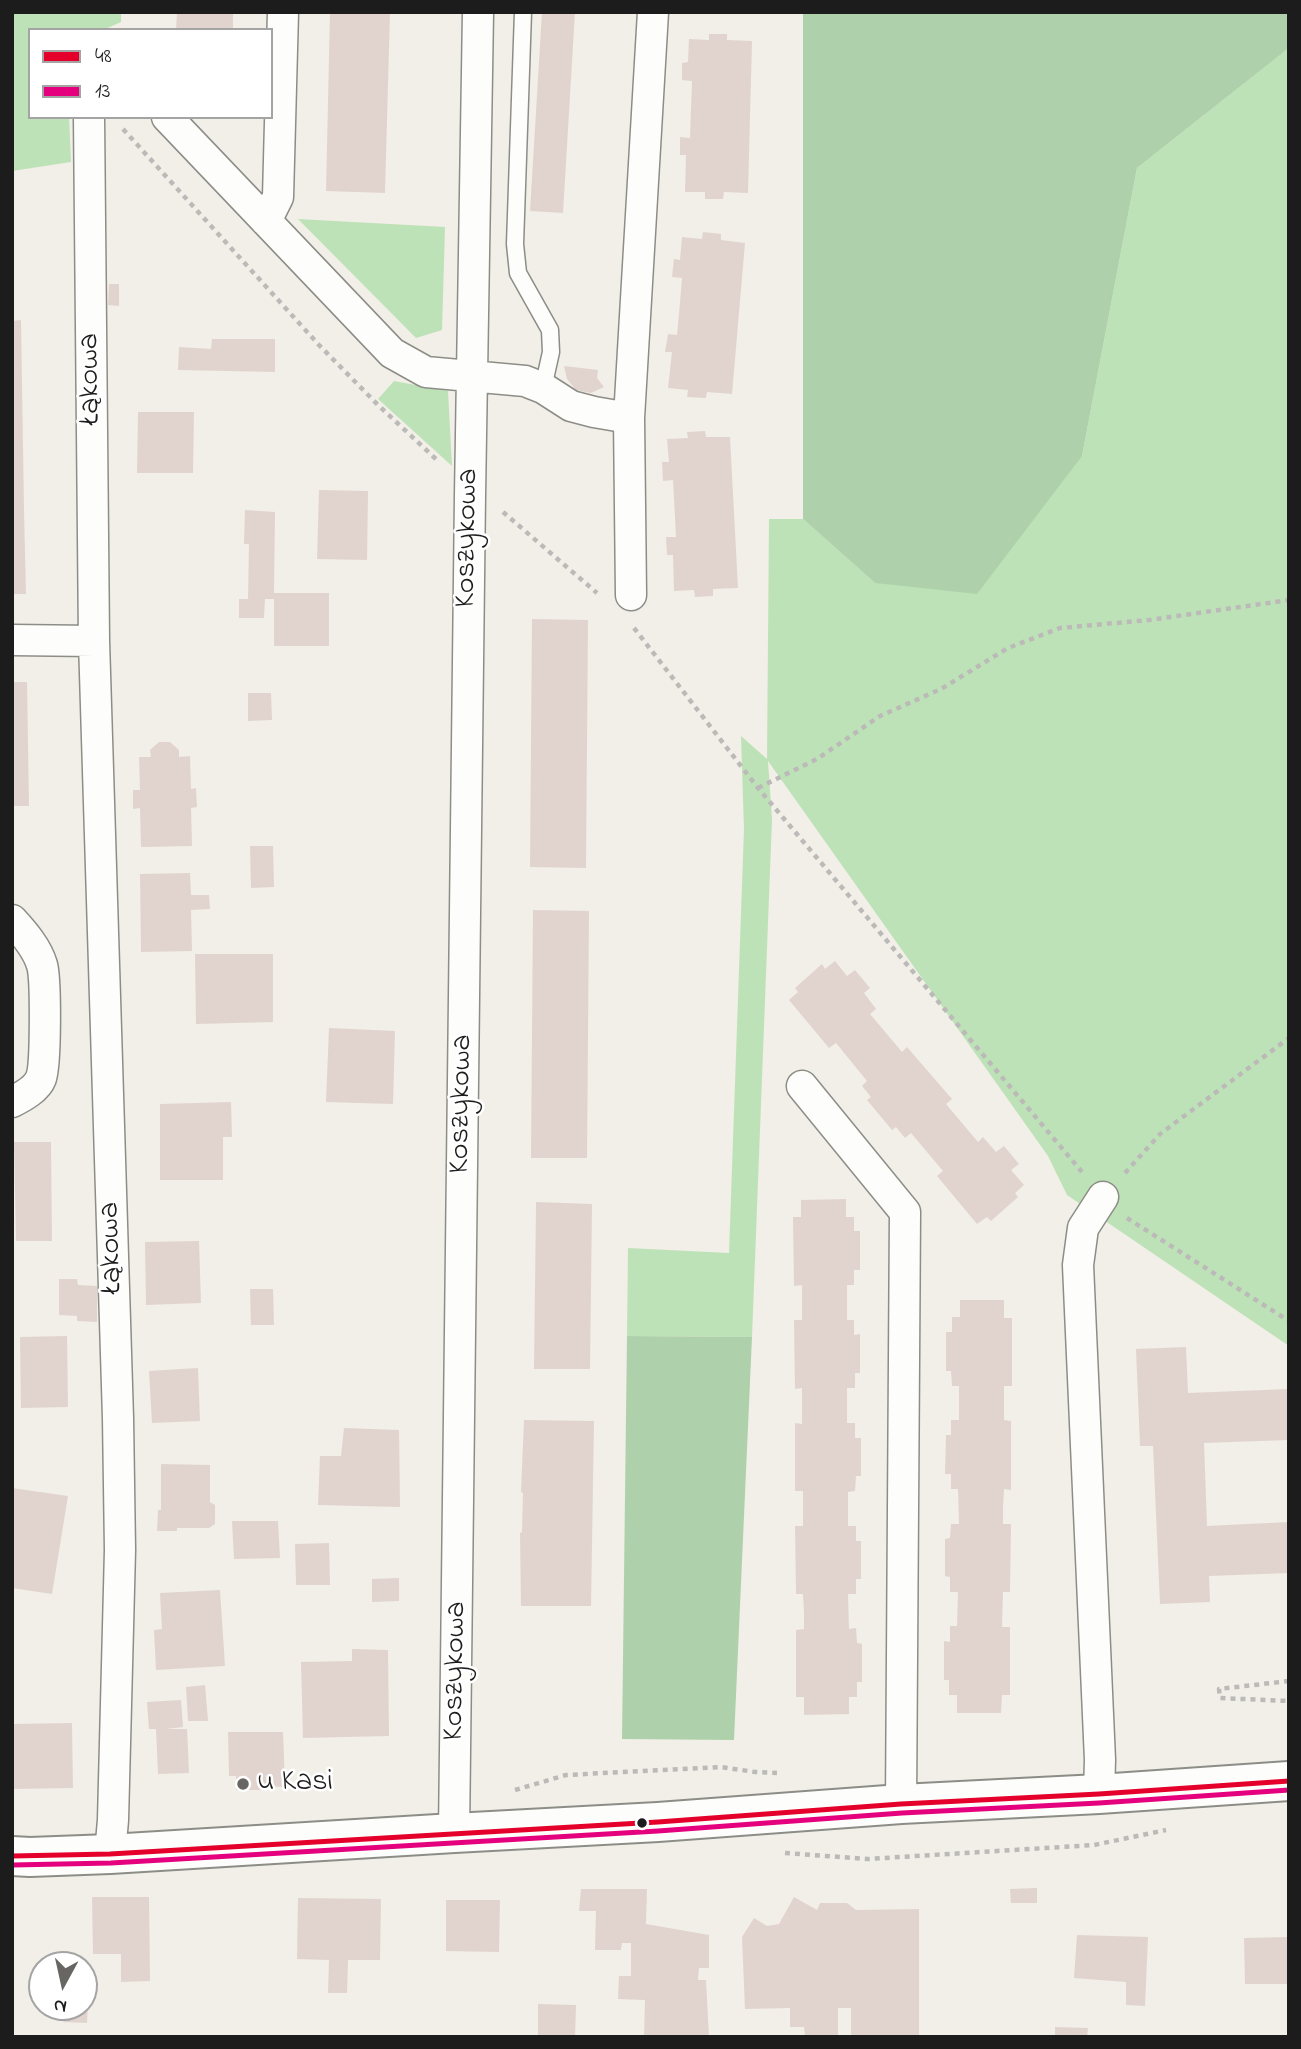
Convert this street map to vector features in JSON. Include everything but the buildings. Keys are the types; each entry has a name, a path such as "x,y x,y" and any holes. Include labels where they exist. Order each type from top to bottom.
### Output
{"street":[{"path":"266,221 278,197 283,12"},
{"name":"Koszykowa","path":"454,1833 478,12"},
{"path":"621,604 653,12"},
{"path":"169,119 392,353 426,372 524,381 543,388 571,406 629,418"},
{"name":"Łąkowa","path":"101,120 94,641 120,1550 110,1854"},
{"path":"12,640 94,641"},
{"path":"12,920 26,936 43,966 45,1049 40,1080 26,1095 12,1102"},
{"path":"802,1086 905,1212 901,1804"},
{"path":"1100,1794 1078,1265 1083,1228 1103,1198"},
{"path":"12,1856 110,1854 658,1822 901,1804 1289,1781"}],"lane":[{"path":"523,12 515,244 518,273 550,330 551,352 543,388"}],"path":[{"path":"101,120 122,128 319,345 441,464"},
{"path":"502,512 621,604 758,788 1103,1198 1128,1219 1289,1321"},
{"path":"758,788 817,758 880,716 941,689 1008,649 1060,628 1149,620 1289,600"},
{"path":"1103,1198 1160,1134 1289,1038"},
{"path":"1289,1681 1219,1689 1220,1698 1289,1701"}],"green space":[{"path":"12,12 121,12 121,22 108,28 28,28 28,119 69,119 71,162 12,171"},
{"path":"803,12 1289,12 1289,48 1137,168 1082,456 977,594 875,583 803,519"},
{"path":"1289,48 1289,1346 1067,1195 1048,1156 768,761 772,819 752,1337 627,1336 628,1248 729,1253 744,829 741,736 767,759 769,519 803,519 875,583 1082,456 1137,168"},
{"path":"298,219 445,227 442,330 416,338"},
{"path":"394,381 448,391 452,466 378,399"},
{"path":"627,1336 752,1337 734,1740 622,1739"}],"transit line":[{"name":"48","path":"12,1856 110,1854 658,1822 901,1804 1289,1781"},
{"name":"13","path":"12,1865 111,1863 658,1831 902,1813 1289,1790"}],"place":[{"name":"u Kasi","path":"243,1784"}]}
